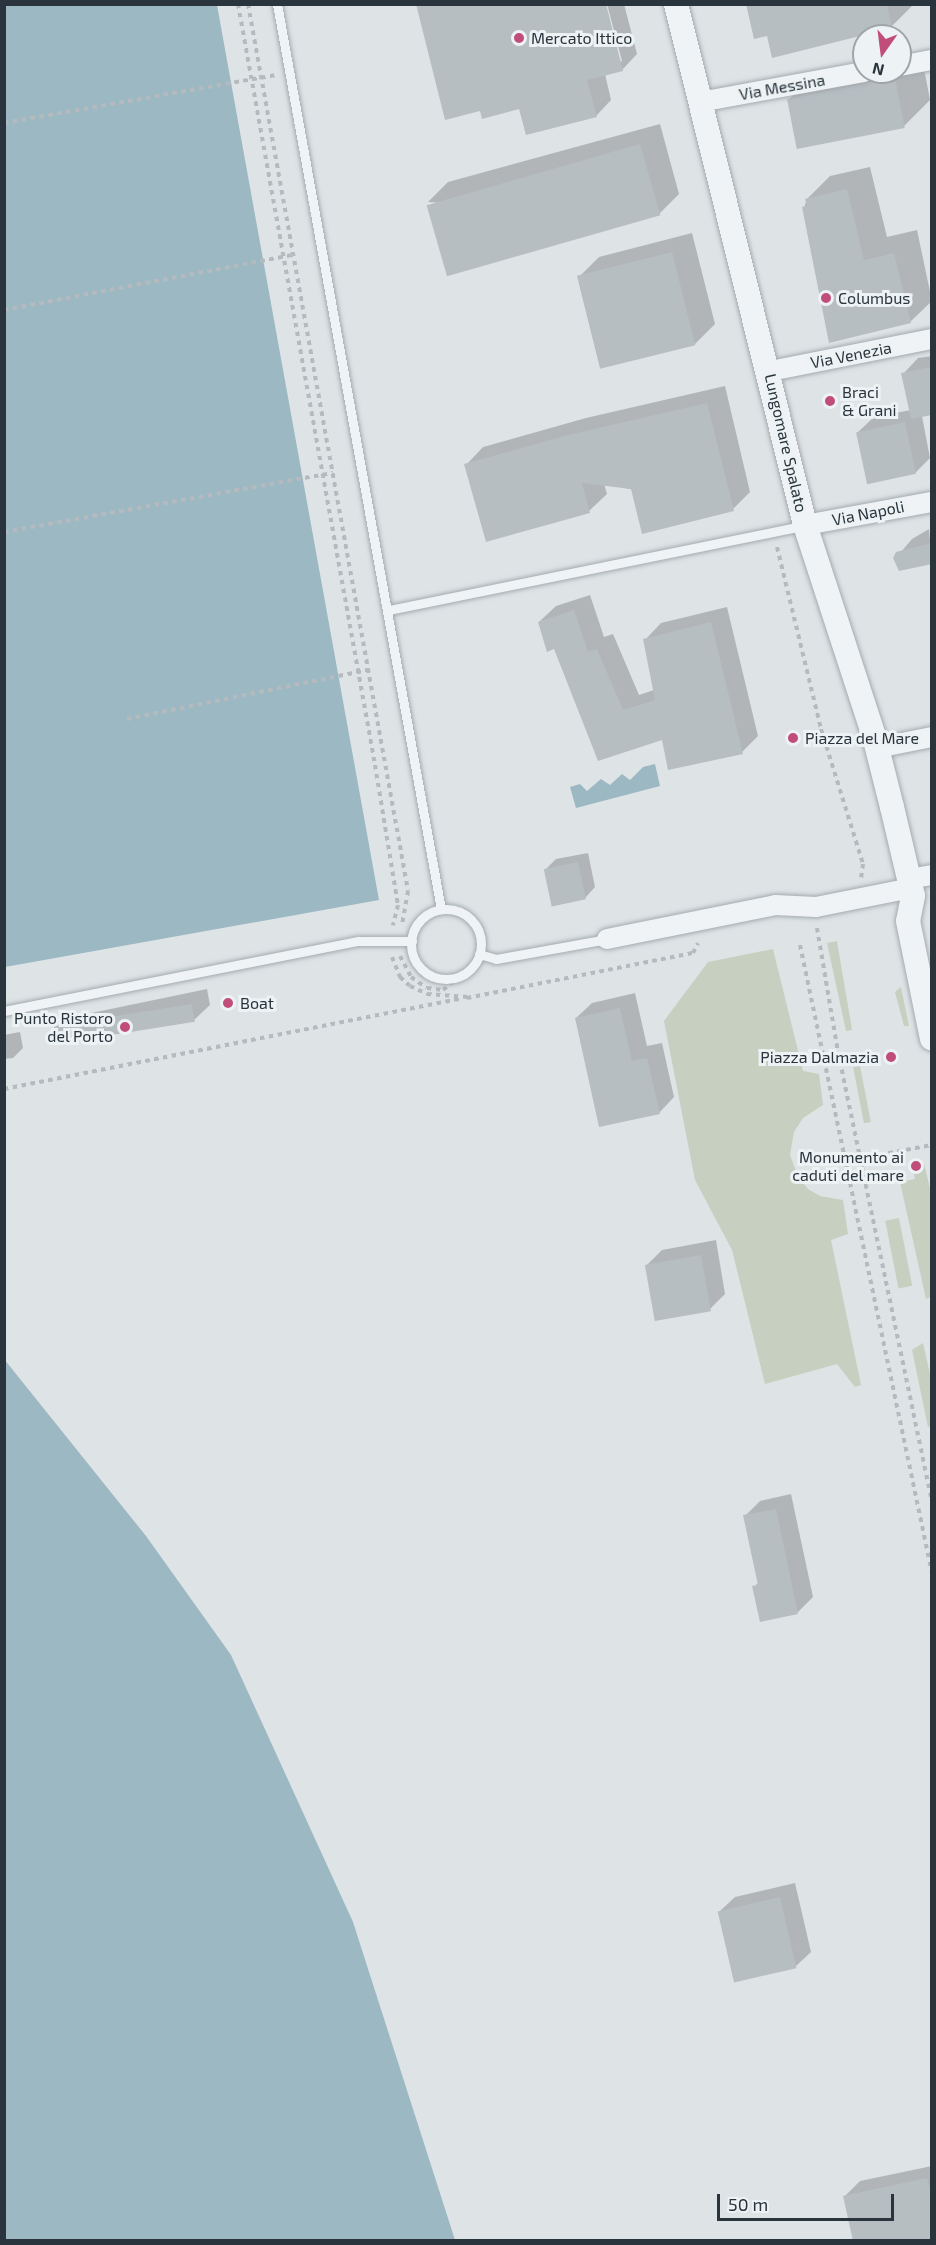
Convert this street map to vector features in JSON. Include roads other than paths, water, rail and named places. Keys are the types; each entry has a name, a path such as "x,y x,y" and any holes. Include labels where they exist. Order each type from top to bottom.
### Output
{"street":[{"name":"Lungomare Spalato","path":"676,4 770,371 805,525 917,880 908,921 932,1039"},
{"path":"912,64 932,60"},
{"name":"Via Messina","path":"700,102 852,74"},
{"name":"Via Venezia","path":"770,371 932,339"},
{"name":"Via Napoli","path":"805,525 932,502"},
{"path":"877,748 932,737"},
{"path":"607,939 775,904 823,906 917,880"}],"lane":[{"path":"277,4 389,610 441,909"},
{"path":"389,610 805,525"},
{"path":"441,909 462,913 471,919 481,938 479,954 462,975 441,978 430,975 415,959 412,941 422,919 441,909"},
{"path":"479,954 496,959 607,939"},
{"path":"4,1011 358,941 412,941"}],"water":[{"path":"5,4 217,5 379,900 5,967"},
{"path":"655,764 660,786 576,808 570,787 580,784 587,791 601,779 610,785 622,774 630,780 643,767"},
{"path":"4,1359 146,1536 231,1655 353,1922 455,2240 5,2240"}],"place":[{"name":"Mercato Ittico","path":"519,38"},
{"name":"Columbus","path":"826,298"},
{"name":"Braci & Grani","path":"830,401"},
{"name":"Piazza del Mare","path":"793,738"},
{"name":"Boat","path":"228,1003"},
{"name":"Punto Ristoro del Porto","path":"125,1027"},
{"name":"Piazza Dalmazia","path":"891,1057"},
{"name":"Monumento ai caduti del mare","path":"916,1166"}]}
